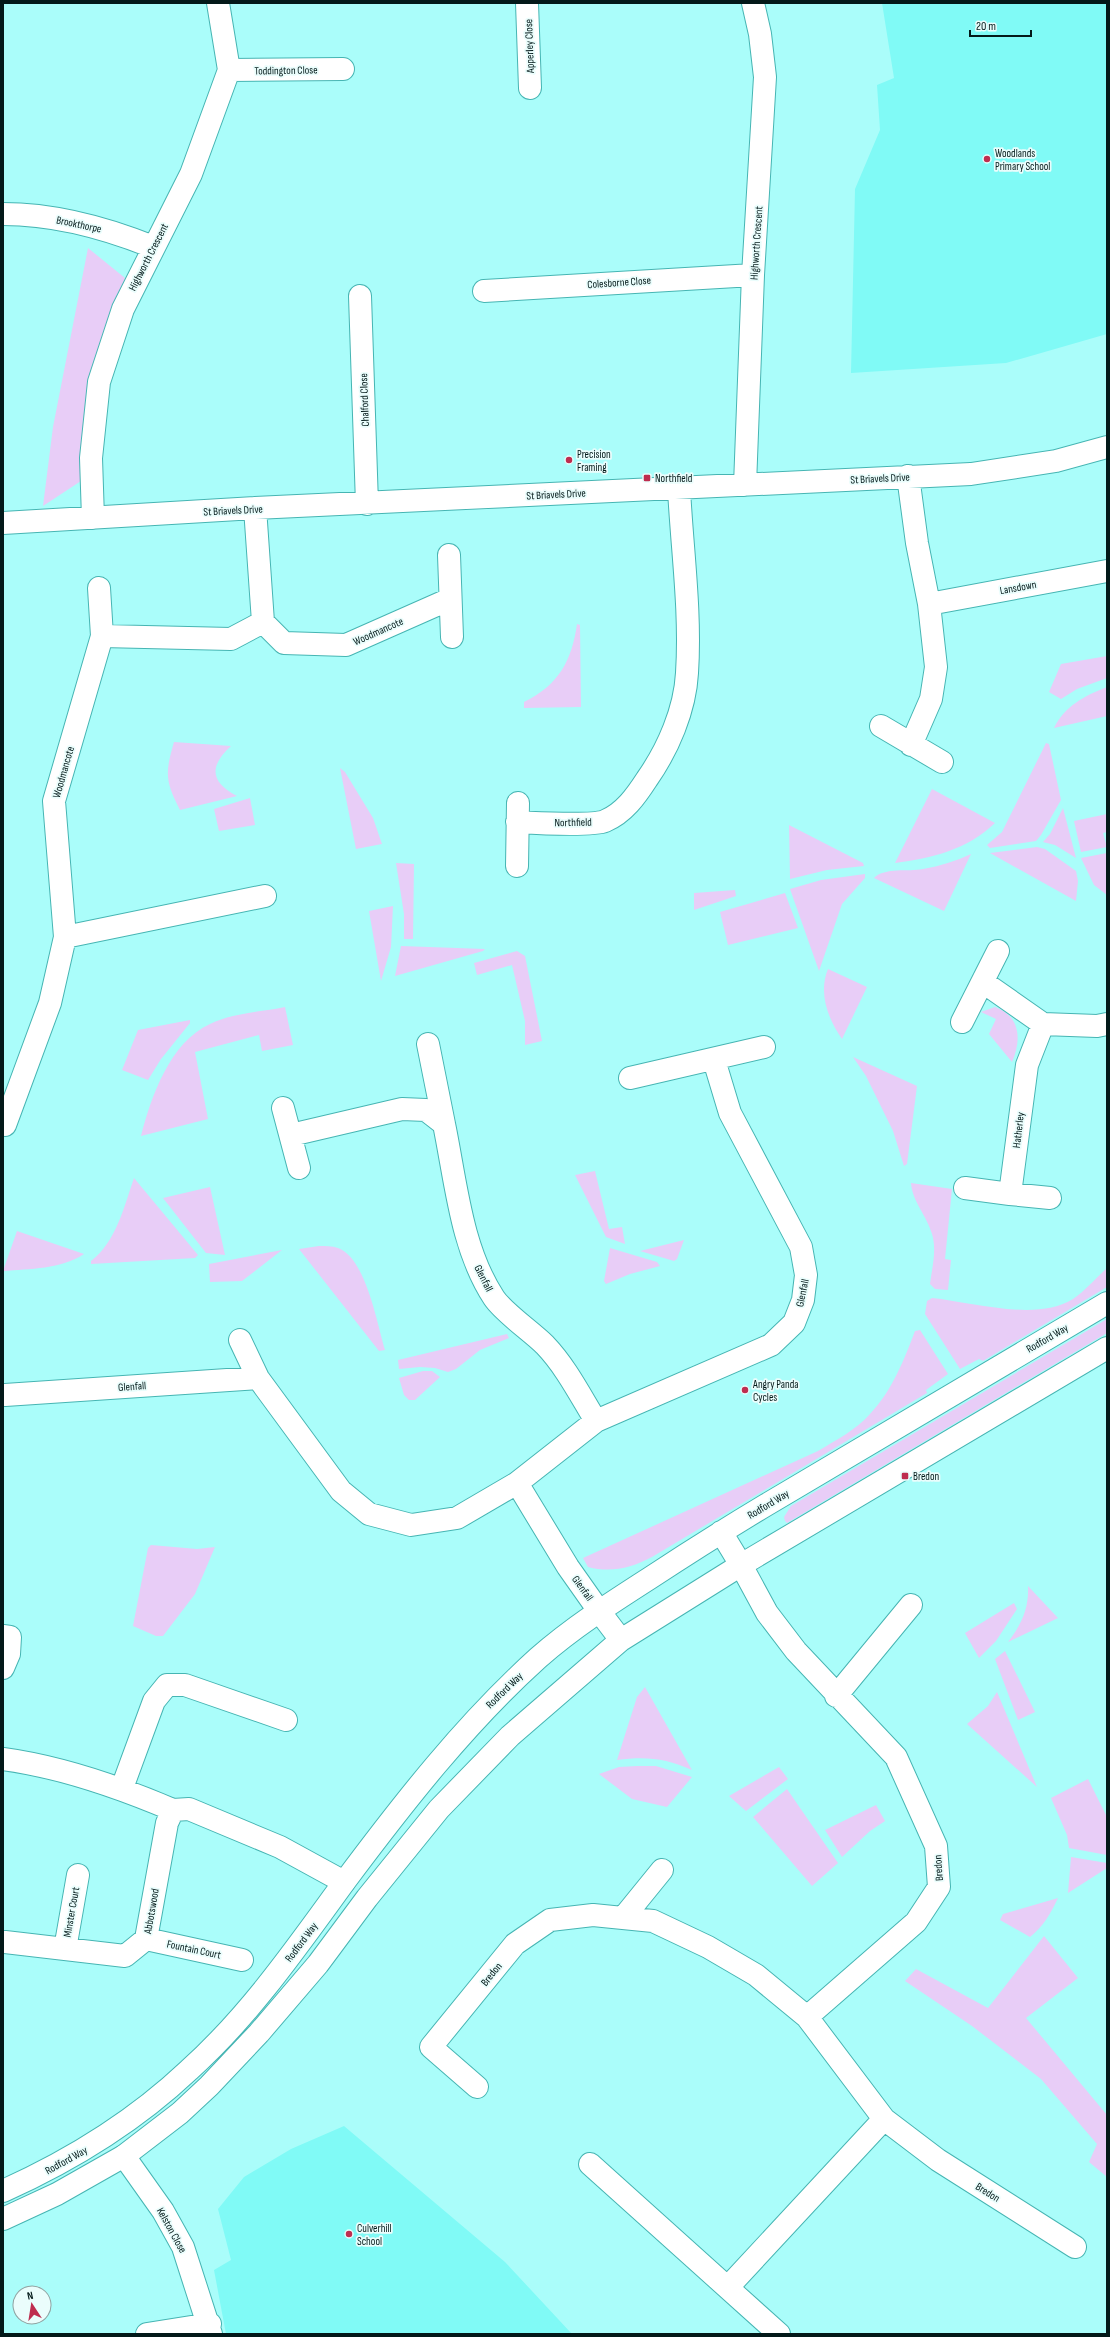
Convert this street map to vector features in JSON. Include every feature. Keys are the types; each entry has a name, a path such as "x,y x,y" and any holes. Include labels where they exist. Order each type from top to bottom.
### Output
{"street":[{"name":"Highworth Crescent","path":"93,518 91,458 99,382 123,309 191,174 229,70 218,3"},
{"name":"Apperley Close","path":"527,3 530,88"},
{"name":"Highworth Crescent","path":"745,484 753,275 765,77 760,34 753,3"},
{"name":"Toddington Close","path":"229,70 343,69"},
{"name":"Brookthorpe","path":"3,214 27,214 89,226 118,233 153,247"},
{"name":"Colesborne Close","path":"484,291 753,275"},
{"name":"Chalford Close","path":"360,296 367,504"},
{"name":"St Briavels Drive","path":"3,523 255,508 367,504 745,484 971,474 1056,461 1107,447"},
{"path":"908,476 917,543 929,604 936,668 931,699 911,745"},
{"name":"Northfield","path":"518,866 518,813 604,822 630,803 654,769 671,737 681,704 687,673 687,608 679,488"},
{"path":"102,636 232,639 263,622 255,508"},
{"path":"449,555 452,637"},
{"name":"Lansdown","path":"929,604 1107,571"},
{"name":"Woodmancote","path":"5,1125 50,1003 65,937 54,801 102,636 99,588"},
{"name":"Woodmancote","path":"263,622 284,643 346,645 450,599"},
{"path":"881,726 942,762"},
{"path":"65,937 265,896"},
{"path":"962,1022 998,952"},
{"path":"983,982 1043,1024 1097,1026 1107,1024"},
{"name":"Hatherley","path":"1010,1194 1027,1065 1043,1024"},
{"name":"Glenfall","path":"428,1044 467,1238 480,1275 495,1300 546,1346 570,1378 596,1421"},
{"path":"630,1078 714,1060 764,1047"},
{"name":"Glenfall","path":"240,1340 258,1378 341,1491 368,1514 411,1525 457,1518 517,1483 596,1421 771,1345 794,1323 803,1300 806,1275 801,1247 730,1114 714,1060"},
{"path":"283,1108 299,1168"},
{"path":"290,1135 402,1109 426,1110 444,1124"},
{"path":"965,1188 1050,1198"},
{"name":"Rodford Way","path":"3,2191 49,2171 109,2135 139,2114 191,2069 244,2013 299,1946 344,1882 416,1787 486,1708 540,1656 599,1611 720,1532 1107,1303"},
{"path":"3,2219 57,2194 124,2156 180,2113 219,2076 259,2033 318,1964 367,1898 439,1809 510,1736 620,1640 741,1565 1107,1348"},
{"name":"Glenfall","path":"5,1395 258,1378"},
{"name":"Glenfall","path":"517,1483 568,1567 620,1640"},
{"name":"Bredon","path":"720,1532 741,1565 768,1613 796,1651 836,1696 871,1728 896,1757 936,1846 939,1886 916,1922 807,2017"},
{"path":"836,1696 911,1605"},
{"path":"3,1636 10,1637 8,1654 3,1668"},
{"path":"122,1788 154,1701 167,1685 185,1684 286,1720"},
{"path":"3,1759 35,1763 122,1788 174,1810 190,1809 280,1847 344,1882 367,1898"},
{"name":"Abbotswood","path":"4,1942 125,1956 146,1939 167,1823 174,1810"},
{"path":"623,1918 662,1870"},
{"name":"Minster Court","path":"65,1949 78,1875"},
{"name":"Bredon","path":"477,2087 432,2047 515,1944 550,1920 593,1915 653,1921 708,1947 756,1975 807,2017 884,2119 938,2160 1075,2247"},
{"name":"Fountain Court","path":"146,1939 242,1960"},
{"path":"729,2286 884,2119"},
{"name":"Kelston Close","path":"124,2156 163,2211 184,2247 210,2329"},
{"path":"590,2164 729,2286 779,2334"},
{"path":"147,2334 210,2329"}],"shaded area":[{"name":"Woodlands Primary School","path":"882,3 1107,3 1107,334 1006,363 851,373 855,189 880,130 877,85 894,78"},
{"path":"88,248 125,278 103,340 86,415 81,481 43,506 53,427"},
{"path":"577,624 580,625 581,707 524,708 524,702 546,688 562,670 572,649"},
{"path":"1107,656 1107,678 1077,689 1061,699 1049,692 1061,664"},
{"path":"1107,687 1107,716 1054,728 1058,720 1076,703 1083,698"},
{"path":"174,742 231,746 219,760 216,767 216,773 217,779 222,785 228,791 237,796 180,810 171,792 168,777 169,762"},
{"path":"1046,743 1049,744 1061,800 1036,841 990,848 987,845 1002,832"},
{"path":"340,768 345,772 373,818 382,844 356,849"},
{"path":"932,789 995,823 973,840 961,846 936,855 895,863"},
{"path":"250,798 255,825 219,831 214,809"},
{"path":"1063,808 1076,858 1055,845 1043,842 1050,834"},
{"path":"1107,814 1107,832 1103,833 1107,847 1081,852 1074,821"},
{"path":"789,825 863,863 864,866 827,870 790,879"},
{"path":"1037,847 1045,849 1076,871 1078,881 1076,901 990,853"},
{"path":"1107,853 1107,895 1094,885 1081,858"},
{"path":"971,854 944,911 874,878 884,872 917,870 954,861"},
{"path":"396,863 414,864 413,939 404,939 404,914"},
{"path":"865,874 865,878 842,904 819,971 790,889 821,880"},
{"path":"735,890 736,896 694,910 694,893"},
{"path":"785,893 798,928 728,945 720,912"},
{"path":"393,906 391,947 381,981 369,911"},
{"path":"401,946 485,949 483,951 395,976"},
{"path":"517,951 525,956 542,1041 525,1045 525,1021 512,965 477,975 474,963"},
{"path":"828,969 867,987 842,1039 832,1023 824,996 825,978"},
{"path":"285,1007 293,1045 262,1051 259,1035 195,1052 208,1119 141,1136 150,1105 164,1072 173,1057 196,1032 210,1024 228,1017"},
{"path":"995,1007 1010,1016 1017,1029 1017,1045 1012,1062 989,1034 996,1019 981,1012"},
{"path":"190,1020 190,1023 161,1059 148,1080 122,1070 138,1030"},
{"path":"853,1057 917,1086 907,1164 904,1166 893,1131 866,1076"},
{"path":"595,1171 609,1229 622,1227 625,1244 606,1237 575,1175"},
{"path":"134,1178 198,1255 195,1258 91,1264 91,1261 100,1253 113,1234 123,1212"},
{"path":"911,1183 952,1189 945,1259 951,1260 948,1290 935,1289 930,1284 934,1259 932,1234 914,1196"},
{"path":"210,1187 225,1255 206,1253 163,1198"},
{"path":"17,1231 84,1254 65,1263 34,1269 3,1271"},
{"path":"684,1240 677,1259 674,1261 640,1251"},
{"path":"331,1246 338,1248 348,1254 356,1264 369,1293 385,1350 379,1351 299,1249"},
{"path":"610,1248 657,1262 660,1266 630,1274 606,1284 604,1281"},
{"path":"282,1250 242,1281 210,1282 209,1264"},
{"path":"1107,1268 1107,1287 983,1361 979,1359 960,1369 925,1314 927,1301 932,1298 1004,1309 1041,1309 1058,1306 1077,1296"},
{"path":"1107,1319 1107,1333 787,1523 785,1521 784,1517 791,1506"},
{"path":"920,1330 948,1374 926,1390 927,1393 652,1557 629,1567 605,1570 588,1567 583,1558 818,1451 852,1430 870,1414 885,1395 902,1364 915,1331"},
{"path":"507,1334 509,1338 480,1350 456,1369 448,1372 435,1368 420,1367 399,1369 398,1360"},
{"path":"423,1371 432,1371 440,1377 415,1400 409,1400 404,1395 399,1378"},
{"path":"151,1545 197,1549 215,1547 195,1594 163,1636 156,1636 133,1626 148,1548"},
{"path":"1028,1586 1058,1618 1008,1642 1024,1616"},
{"path":"1014,1603 1017,1609 996,1641 979,1658 965,1633"},
{"path":"1005,1651 1035,1712 1018,1720 995,1659"},
{"path":"645,1687 692,1770 673,1763 655,1759 637,1758 617,1760 637,1697"},
{"path":"997,1692 1037,1787 967,1724 988,1706"},
{"path":"656,1766 692,1777 667,1807 632,1799 599,1774 619,1767"},
{"path":"779,1767 788,1779 746,1811 729,1796"},
{"path":"1088,1779 1107,1817 1107,1855 1069,1848 1067,1835 1051,1798"},
{"path":"787,1789 838,1863 812,1886 753,1817"},
{"path":"876,1805 885,1821 870,1831 842,1857 825,1830"},
{"path":"1071,1857 1107,1863 1107,1868 1068,1893"},
{"path":"1058,1898 1039,1929 1030,1937 1000,1920 1003,1914"},
{"path":"1044,1936 1078,1978 1026,2018 1107,2115 1107,2177 1089,2162 1097,2144 1041,2079 972,2026 905,1981 916,1969 988,2008"},
{"name":"Culverhill School","path":"344,2126 505,2262 572,2334 226,2334 214,2270 231,2260 218,2209 244,2177 291,2149"}],"place":[{"name":"Woodlands Primary School","path":"987,159"},
{"name":"Precision Framing","path":"569,460"},
{"name":"Northfield","path":"647,478"},
{"name":"Angry Panda Cycles","path":"745,1390"},
{"name":"Bredon","path":"905,1476"},
{"name":"Culverhill School","path":"349,2234"}]}
